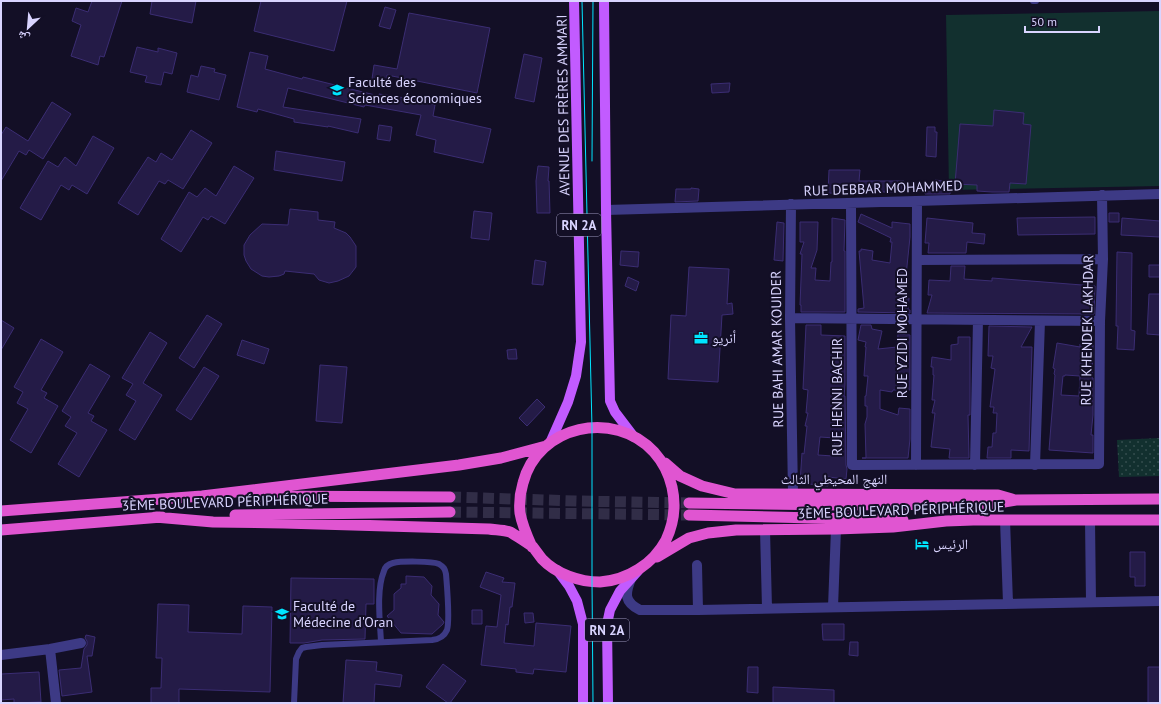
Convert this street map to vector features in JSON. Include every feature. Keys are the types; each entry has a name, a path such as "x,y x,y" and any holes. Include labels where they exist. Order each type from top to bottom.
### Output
{"highway":[{"path":"532,547 524,530 520,512 520,494 525,476 534,460 548,444 562,435 576,430 606,428 621,431 634,437 648,447 660,460 671,482 674,499 674,516 669,533 661,548 646,564"},
{"path":"1,511 202,496 459,465 501,458 548,444"},
{"name":"النهج المحيطي الثالث","path":"660,460 680,476 702,486 735,494 998,495 1016,500"},
{"name":"3ÈME BOULEVARD PÉRIPHÉRIQUE","path":"202,496 450,496"},
{"name":"3ÈME BOULEVARD PÉRIPHÉRIQUE","path":"689,502 855,505 992,504 1016,500 1160,499"},
{"name":"3ÈME BOULEVARD PÉRIPHÉRIQUE","path":"1,530 155,517 450,512"},
{"path":"689,515 946,520"},
{"path":"155,517 213,522 489,529 510,532 532,547"},
{"name":"3ÈME BOULEVARD PÉRIPHÉRIQUE","path":"532,547 543,560 570,577 585,581 600,582 615,580 629,575 689,538 708,533 893,527 946,520 1160,520"}],"main road":[{"name":"AVENUE DES FRÈRES AMMARI","path":"548,444 568,402 576,376 581,342 574,1"},
{"name":"RN 2A","path":"604,1 610,401 615,412 634,437"},
{"name":"RN 2A","path":"608,703 607,624 610,610 620,591 646,564"},
{"name":"RN 2A","path":"557,570 569,586 577,601 582,624 583,703"}],"street":[{"name":"RUE DEBBAR MOHAMMED","path":"606,210 1160,194"},
{"name":"RUE KHENDEK LAKHDAR","path":"1099,464 1100,321 1103,259 1102,195"},
{"name":"RUE YZIDI MOHAMED","path":"916,465 917,201"},
{"name":"RUE HENNI BACHIR","path":"851,203 852,465 1099,464"},
{"name":"RUE BAHI AMAR KOUIDER","path":"791,204 790,318 793,494"},
{"path":"917,260 1103,259"},
{"path":"790,318 1100,321"},
{"path":"975,465 978,320"},
{"path":"1035,465 1040,321"},
{"path":"1005,520 1008,603"},
{"path":"1090,520 1091,602"},
{"path":"833,607 836,529"},
{"path":"765,530 767,608"},
{"path":"697,565 698,610"},
{"path":"630,579 626,593 628,601 640,610 1160,601"},
{"path":"1,655 50,650 81,643"},
{"path":"50,650 56,703"}],"lane":[{"path":"294,703 296,659 302,648 322,645 432,640 442,637 447,630 448,620 445,568 439,564 420,562 393,563 384,569 381,580 379,601 381,642"}],"green space":[{"path":"1160,11 1160,186 949,190 946,15"},
{"path":"1160,438 1160,476 1119,477 1117,440"}],"building":[{"path":"92,1 122,1 104,57 100,56 98,65 71,56 81,25 72,21 76,8 88,12"},
{"path":"152,1 196,1 192,23 150,14"},
{"path":"261,1 347,1 334,51 254,31"},
{"path":"385,7 396,10 390,29 379,26"},
{"path":"409,13 490,28 477,93 387,75 386,81 372,79 374,65 397,69"},
{"path":"137,47 158,52 158,48 177,53 172,74 164,72 161,85 145,82 147,76 130,72"},
{"path":"250,52 268,56 265,69 302,79 303,77 379,96 379,94 412,99 435,105 433,116 491,129 483,163 434,152 436,140 416,135 421,115 365,105 364,107 288,88 283,107 361,119 358,133 328,126 294,122 294,119 258,109 257,112 237,107"},
{"path":"524,54 542,58 534,102 515,98"},
{"path":"201,66 215,69 214,72 226,75 219,100 187,92 191,75 198,77"},
{"path":"730,83 729,92 712,93 711,84"},
{"path":"52,102 71,114 43,159 29,150 26,155 19,151 1,181 1,135 6,127 28,141"},
{"path":"994,110 1024,113 1023,124 1031,125 1026,184 1010,183 1009,192 992,192 977,191 977,185 955,184 960,124 993,126"},
{"path":"379,125 392,127 390,141 377,139"},
{"path":"927,127 935,127 935,132 937,132 936,157 926,156"},
{"path":"191,130 212,143 183,189 168,180 165,184 159,181 138,215 118,203 148,157 156,162 161,153 172,160"},
{"path":"93,136 114,148 87,194 72,185 69,190 61,185 41,220 20,208 48,161 58,167 65,157 76,166"},
{"path":"276,151 345,162 342,181 274,170"},
{"path":"234,166 254,178 225,224 211,216 208,220 203,217 181,252 161,239 189,192 197,197 205,188 216,196"},
{"path":"538,166 549,167 548,181 550,213 537,213 536,181"},
{"path":"829,170 860,170 859,181 904,181 904,192 859,192 859,194 828,193"},
{"path":"935,180 951,182 950,194 925,194 926,184 934,185"},
{"path":"676,189 699,189 698,201 675,202"},
{"path":"290,209 318,212 318,220 335,222 334,228 346,233 350,237 356,246 356,267 349,276 329,283 319,280 314,274 285,271 284,274 279,276 269,277 262,276 251,269 244,255 244,245 250,235 262,224 288,225"},
{"path":"474,211 492,213 489,240 471,238"},
{"path":"1109,213 1119,213 1119,222 1109,222"},
{"path":"861,214 892,228 892,222 910,224 906,276 902,278 902,296 909,298 908,310 910,310 910,313 858,312 858,309 864,308 859,251 861,251 861,249 873,251 872,260 890,263 892,242 890,242 891,238 858,222"},
{"path":"1095,217 1095,234 1018,235 1017,218"},
{"path":"832,218 845,220 845,312 801,312 802,254 800,254 804,242 800,242 800,222 818,222 817,250 811,268 816,268 815,280 830,281 832,262"},
{"path":"927,218 973,223 972,233 985,234 984,244 967,242 966,253 928,253 929,243 925,243"},
{"path":"1122,218 1160,221 1160,237 1121,235"},
{"path":"777,222 784,223 783,261 774,260"},
{"path":"621,251 639,252 638,267 620,265"},
{"path":"1117,252 1132,253 1131,330 1135,331 1134,350 1117,349"},
{"path":"535,260 546,262 543,285 532,284"},
{"path":"1149,265 1160,265 1160,277 1149,277"},
{"path":"951,266 965,266 964,279 992,281 992,278 1095,286 1094,314 927,313 932,295 928,295 929,280 950,281"},
{"path":"689,267 729,269 727,304 732,303 733,314 722,315 718,382 668,379 671,315 686,316"},
{"path":"628,277 639,282 636,291 625,286"},
{"path":"1149,294 1160,294 1160,335 1147,334"},
{"path":"207,315 222,324 194,368 179,358"},
{"path":"1,320 14,328 1,350"},
{"path":"806,325 821,325 821,335 845,336 844,396 847,469 846,479 828,477 828,486 800,483 802,453 804,454 807,426 805,426 808,413 806,413 808,390 803,389","holes":["820,437 835,438 833,456 818,455"]},
{"path":"861,325 871,325 872,329 882,331 878,349 897,347 898,334 910,335 910,390 893,390 892,392 880,390 880,409 898,415 899,408 910,409 910,439 908,458 866,458 865,424 867,417 867,406 865,406 865,396 868,376 864,376 866,342 858,340"},
{"path":"989,326 1032,327 1021,347 1032,347 1029,451 1011,450 1011,458 987,458 988,447 992,447 993,433 996,433 997,413 993,413 994,407 990,407 995,369 991,368 993,356 988,356"},
{"path":"150,332 167,343 143,383 162,395 135,440 119,430 136,401 126,395 133,384 122,378"},
{"path":"958,337 970,337 970,415 968,415 969,458 949,458 950,449 931,447 935,413 932,413 935,400 932,400 934,375 933,367 931,367 932,357 951,360 951,345 958,344"},
{"path":"41,339 63,352 41,390 47,393 44,398 58,406 31,453 10,440 28,409 17,403 23,392 14,387"},
{"path":"242,340 269,349 264,364 237,355"},
{"path":"1057,343 1080,347 1080,344 1093,345 1093,415 1091,435 1093,435 1093,453 1049,450 1055,375 1055,369 1053,368","holes":["1063,376 1080,376 1079,396 1061,395"]},
{"path":"516,349 517,359 508,359 507,350"},
{"path":"90,364 110,376 88,413 94,416 91,421 107,430 79,477 58,464 77,433 65,426 71,417 62,411"},
{"path":"320,365 347,367 342,423 316,421"},
{"path":"204,367 219,376 191,420 176,410"},
{"path":"537,399 545,407 527,426 519,418"},
{"path":"1130,552 1145,552 1145,586 1135,586 1135,577 1130,577"},
{"path":"486,572 504,578 502,582 515,583 508,625 506,624 504,643 534,646 536,623 571,626 566,672 534,669 533,674 516,672 516,669 481,665 486,626 497,627 501,595 480,587"},
{"path":"406,576 424,577 432,586 431,595 439,604 438,615 444,622 432,634 401,633 387,616 394,610 394,594 401,588 401,584 406,584"},
{"path":"291,578 374,579 374,604 366,604 365,639 322,640 304,643 290,643"},
{"path":"158,604 189,605 188,632 242,634 243,606 272,607 270,692 179,689 179,703 151,703 151,688 161,688 162,658 156,658"},
{"path":"472,610 482,610 482,624 472,624"},
{"path":"524,613 533,613 534,622 525,623"},
{"path":"822,624 844,624 844,640 823,640"},
{"path":"86,635 95,637 92,656 87,656 92,692 62,696 59,670 81,668 84,649 87,645 85,638"},
{"path":"850,642 858,642 858,656 849,655"},
{"path":"346,660 377,662 376,671 402,675 400,687 375,684 374,703 343,703"},
{"path":"443,664 466,681 450,703 426,687"},
{"path":"748,667 758,667 758,693 747,692"},
{"path":"1148,667 1160,667 1160,703 1148,703"},
{"path":"39,672 41,702 14,703 14,699 1,700 1,674"},
{"path":"773,687 834,690 834,703 773,703"}],"tunnel":[{"path":"450,497 689,503"},
{"path":"450,512 689,515"}],"tram line":[{"path":"582,1 592,428 593,703"},
{"path":"592,161 593,1"}],"place":[{"name":"Faculté des Sciences économiques","path":"337,90"},
{"name":"أنريو","path":"701,338"},
{"name":"الرئيس","path":"922,544"},
{"name":"Faculté de Médecine d'Oran","path":"282,614"}]}
